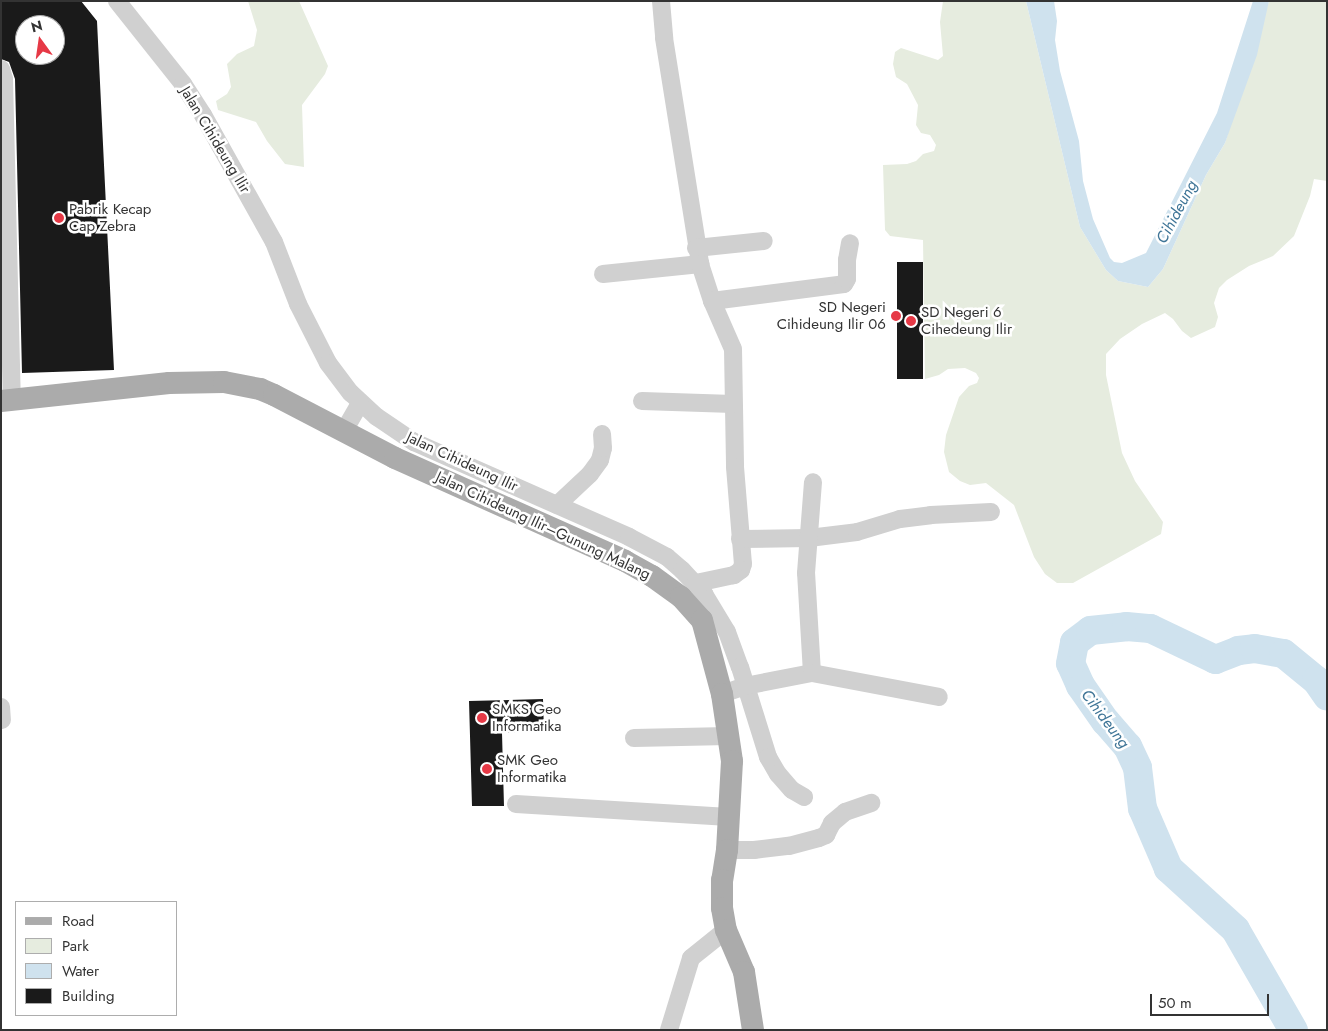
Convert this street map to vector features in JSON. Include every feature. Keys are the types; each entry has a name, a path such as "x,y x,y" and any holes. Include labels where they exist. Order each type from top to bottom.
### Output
{"main road":[{"name":"Jalan Cihideung Ilir–Gunung Malang","path":"7,401 169,383 224,382 250,387 274,395 395,458 625,561 681,596 702,620 734,690 728,736 732,761 720,934 744,972 753,1030"}],"street":[{"name":"Jalan Cihideung Ilir","path":"117,1 183,84 204,114 274,242 298,304 328,363 339,380 360,403 392,429 414,442 648,546 667,557 696,583 727,632 734,690 778,774 792,790 804,797"},
{"path":"661,1 664,38 698,256 712,301 733,348 733,404 743,564 741,570 734,575 696,583"},
{"path":"1,70 4,78 9,256 7,401"},
{"path":"603,274 764,241"},
{"path":"712,301 844,284 848,279 847,260 850,243"},
{"path":"642,401 733,404"},
{"path":"344,431 360,403"},
{"path":"557,505 590,474 600,460 603,448 602,434"},
{"path":"812,673 806,573 813,482"},
{"path":"740,539 809,538 857,532 900,519 931,515 991,512"},
{"path":"734,690 812,673 939,697"},
{"path":"634,738 728,736"},
{"path":"727,850 754,850 789,846 819,838 826,835 832,822 845,812 871,803"},
{"path":"516,804 729,817"},
{"path":"669,1030 691,958 720,934"}],"green space":[{"path":"248,1 299,1 328,66 325,74 302,105 304,167 285,164 267,141 256,122 218,110 216,101 227,94 231,87 227,64 237,54 254,46 257,30"},
{"path":"943,1 1026,1 1080,227 1106,270 1118,281 1148,287 1163,269 1206,175 1225,143 1269,1 1327,1 1327,181 1314,179 1310,196 1294,236 1273,256 1249,266 1227,280 1219,288 1214,303 1218,317 1215,327 1191,338 1165,313 1142,324 1120,339 1106,354 1106,375 1122,453 1135,481 1163,522 1161,534 1073,583 1057,583 1045,574 1034,557 1014,505 986,483 970,485 960,481 949,472 944,452 946,435 959,397 969,386 977,383 979,378 976,373 965,368 948,369 939,375 925,379 923,240 890,236 885,230 883,165 907,164 916,161 923,154 934,151 936,145 930,135 921,133 916,125 918,105 907,84 896,77 893,64 895,52 901,48 938,60 943,56 940,22"}],"water":[{"path":"1026,1 1054,1 1057,21 1055,40 1060,71 1079,141 1083,181 1093,219 1110,258 1114,262 1122,263 1146,253 1217,113 1253,1 1269,1 1257,55 1225,143 1206,175 1163,269 1148,287 1118,281 1106,270 1080,227"}],"building":[{"name":"Pabrik Kecap Cap Zebra","path":"1,1 81,1 97,21 114,370 22,373 15,79 9,62 1,59"},
{"name":"SD Negeri 6 Cihedeung Ilir","path":"897,262 923,262 923,379 897,379"},
{"name":"SMK Geo Informatika","path":"543,699 544,732 502,733 504,806 472,806 469,701"}],"waterway":[{"name":"Cihideung","path":"1293,1030 1235,929 1168,868 1142,808 1137,767 1127,746 1105,721 1080,685 1070,663 1074,642 1090,630 1126,626 1150,628 1215,659 1238,650 1254,648 1283,653 1316,680 1327,696"}],"place":[{"name":"Pabrik Kecap Cap Zebra","path":"59,218"},
{"name":"SD Negeri Cihideung Ilir 06","path":"896,316"},
{"name":"SD Negeri 6 Cihedeung Ilir","path":"911,321"},
{"name":"SMKS Geo Informatika","path":"482,718"},
{"name":"SMK Geo Informatika","path":"487,769"}]}
